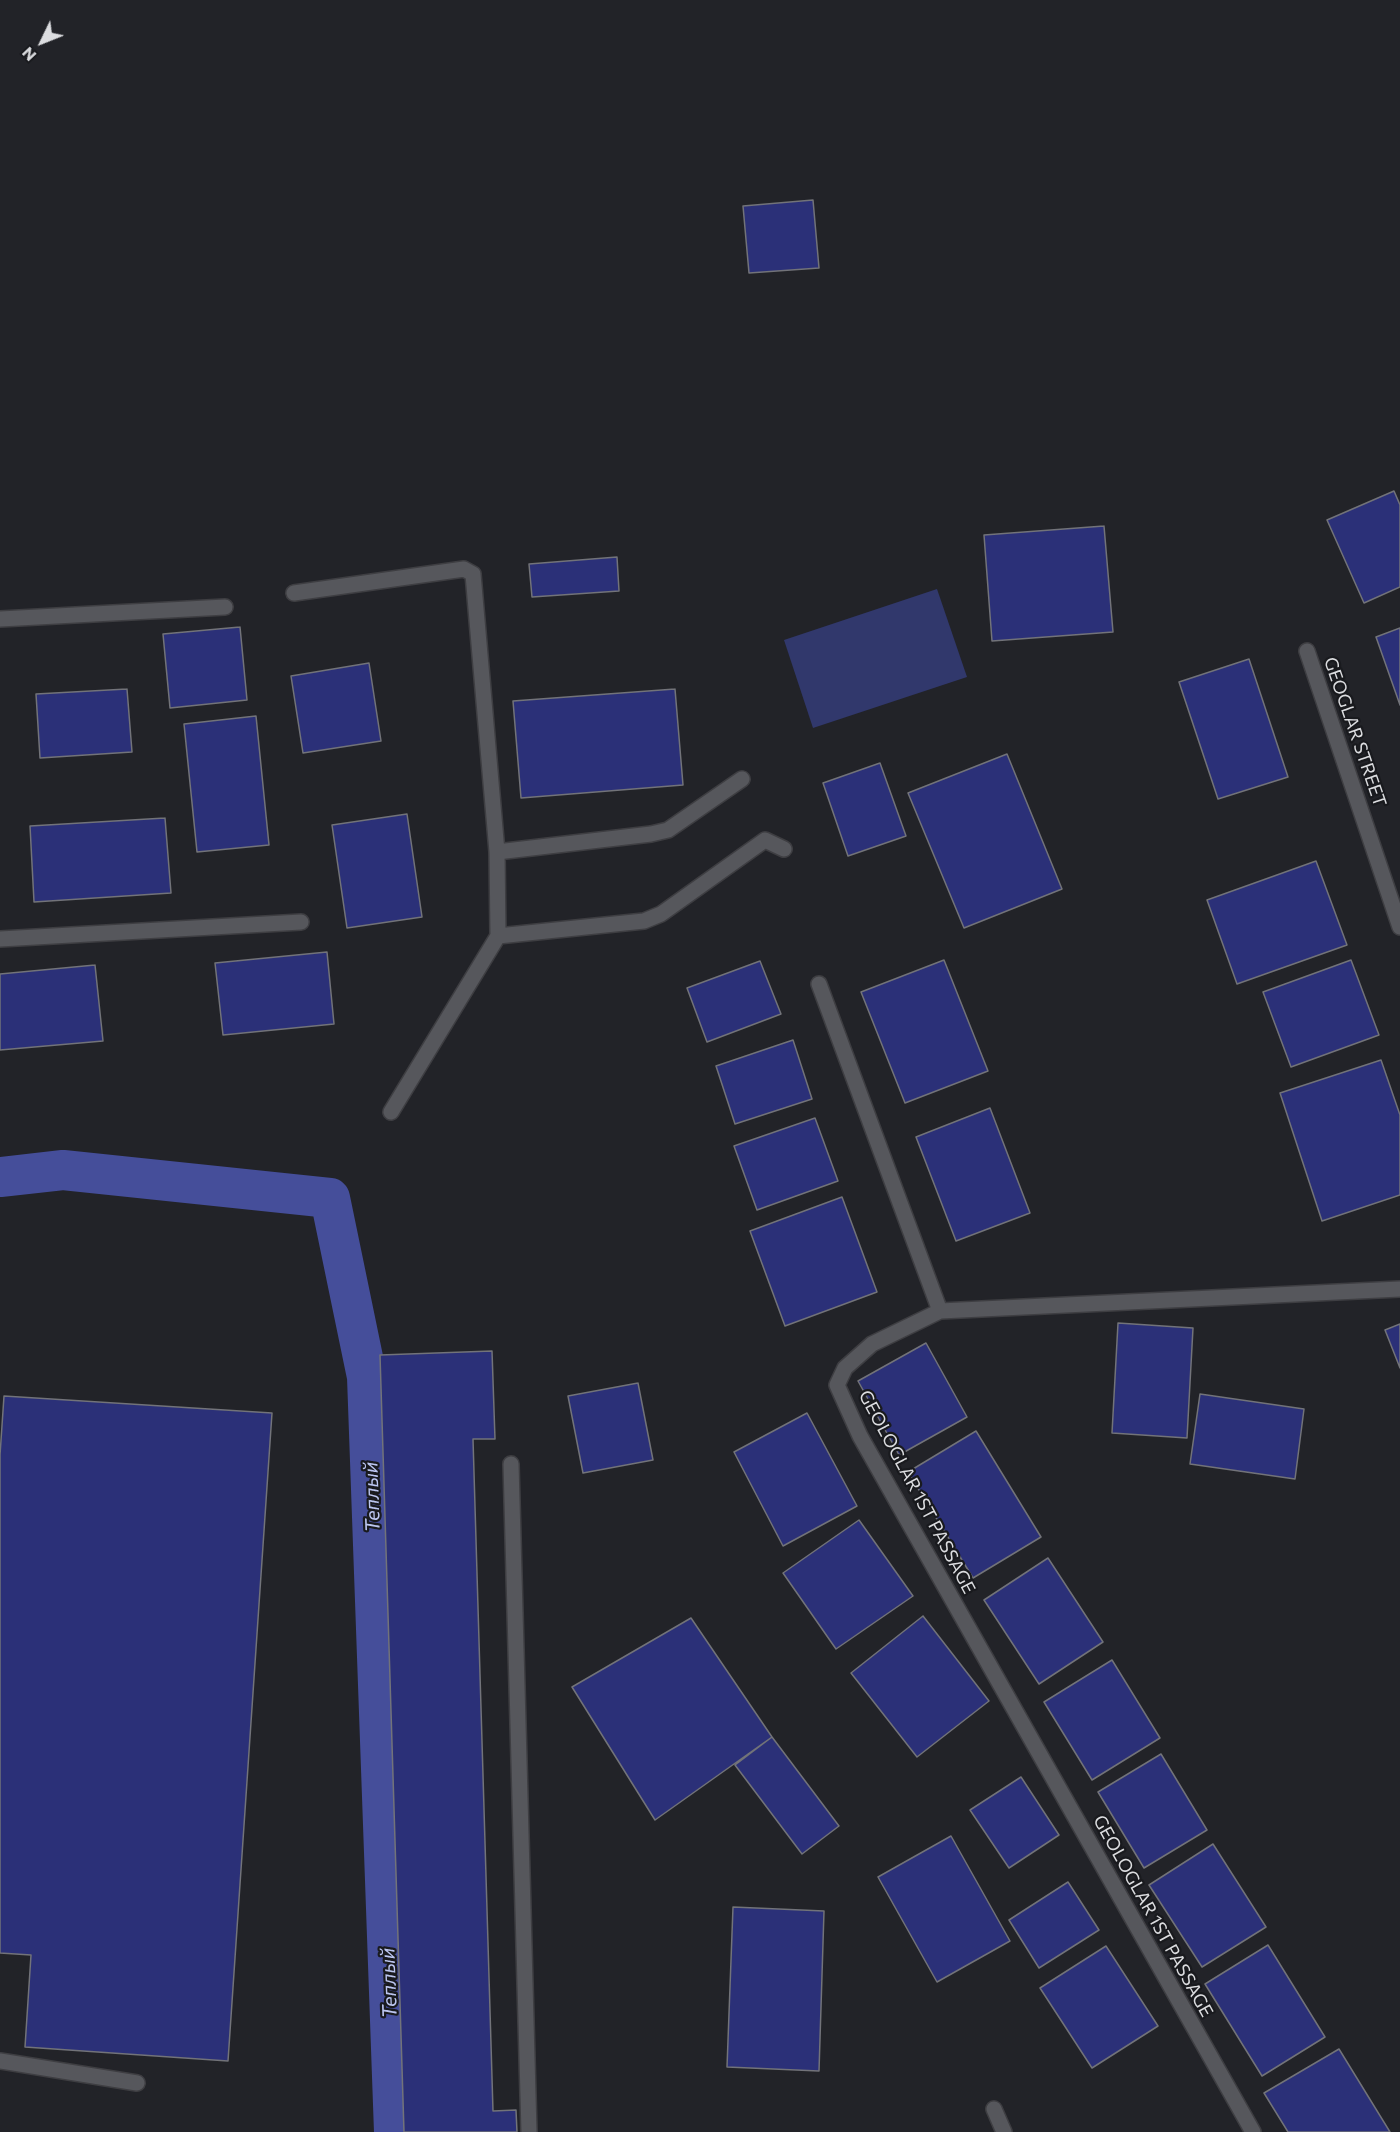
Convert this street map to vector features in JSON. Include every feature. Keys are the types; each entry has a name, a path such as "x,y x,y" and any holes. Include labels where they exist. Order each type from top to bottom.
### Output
{"street":[{"path":"294,593 464,569 473,574 497,852 498,936 391,1112"},
{"path":"0,619 225,607"},
{"name":"GEOGLAR STREET","path":"1307,651 1400,927"},
{"path":"497,852 668,830 742,779"},
{"path":"498,936 644,921 661,914 765,840 784,849"},
{"path":"0,939 301,922"},
{"path":"819,984 940,1311"},
{"name":"GEOLOGLAR 1ST PASSAGE","path":"1253,2132 861,1436 837,1385 845,1368 872,1344 940,1311 1400,1289"},
{"path":"511,1464 529,2132"},
{"path":"0,2061 136,2083"},
{"path":"994,2109 1004,2132"}],"shaded area":[{"path":"937,589 967,677 813,728 784,640"}],"building":[{"path":"813,200 819,268 749,273 743,206"},
{"path":"1394,491 1400,505 1400,587 1364,603 1327,520"},
{"path":"1104,526 1113,632 992,641 984,535"},
{"path":"617,557 619,591 532,597 529,564"},
{"path":"240,627 247,700 170,708 163,634"},
{"path":"1400,628 1400,705 1376,637"},
{"path":"1249,659 1288,777 1218,799 1179,682"},
{"path":"369,663 381,741 303,753 291,676"},
{"path":"127,689 132,752 40,758 36,694"},
{"path":"675,689 683,785 521,798 513,701"},
{"path":"256,716 269,845 197,852 184,724"},
{"path":"1007,754 1062,889 964,928 908,793"},
{"path":"880,763 906,836 848,856 823,783"},
{"path":"407,814 422,917 347,928 332,825"},
{"path":"165,818 171,893 34,902 30,826"},
{"path":"1316,861 1347,945 1237,984 1207,900"},
{"path":"327,952 334,1024 223,1035 215,963"},
{"path":"944,960 988,1071 905,1103 861,992"},
{"path":"1351,960 1379,1035 1291,1067 1263,992"},
{"path":"760,961 781,1014 707,1042 687,988"},
{"path":"95,965 103,1041 0,1050 0,974"},
{"path":"793,1040 812,1099 735,1124 716,1066"},
{"path":"1381,1060 1400,1115 1400,1195 1322,1221 1280,1093"},
{"path":"990,1108 1030,1213 956,1241 916,1137"},
{"path":"815,1118 838,1181 757,1210 734,1146"},
{"path":"842,1197 877,1292 785,1326 750,1231"},
{"path":"1118,1323 1193,1328 1187,1438 1112,1433"},
{"path":"1400,1324 1400,1368 1385,1330"},
{"path":"926,1343 967,1417 899,1455 858,1381"},
{"path":"492,1351 495,1439 473,1439 493,2111 516,2110 517,2132 404,2132 380,1355"},
{"path":"638,1383 653,1460 583,1473 568,1396"},
{"path":"1200,1394 1304,1409 1295,1479 1190,1464"},
{"path":"4,1396 272,1413 228,2061 25,2047 31,1955 0,1953 0,1455"},
{"path":"807,1413 857,1506 783,1546 734,1452"},
{"path":"976,1431 1041,1537 973,1578 908,1472"},
{"path":"859,1520 913,1596 836,1649 783,1573"},
{"path":"1048,1558 1103,1642 1039,1684 984,1600"},
{"path":"923,1616 989,1701 917,1757 851,1673"},
{"path":"691,1618 772,1737 655,1820 572,1687"},
{"path":"1112,1660 1160,1738 1092,1780 1044,1702"},
{"path":"772,1737 839,1826 802,1854 735,1765"},
{"path":"1161,1754 1207,1830 1144,1868 1098,1792"},
{"path":"1021,1777 1059,1835 1009,1868 970,1810"},
{"path":"951,1836 1010,1941 937,1982 878,1877"},
{"path":"1213,1844 1266,1927 1202,1967 1149,1885"},
{"path":"1068,1882 1099,1930 1039,1968 1009,1920"},
{"path":"733,1907 824,1911 819,2071 727,2067"},
{"path":"1268,1945 1325,2037 1262,2076 1205,1984"},
{"path":"1106,1946 1158,2026 1092,2068 1040,1988"},
{"path":"1339,2049 1390,2132 1288,2132 1264,2093"}],"waterway":[{"name":"Теплый","path":"0,1177 63,1170 330,1198 367,1377 394,2132"}]}
